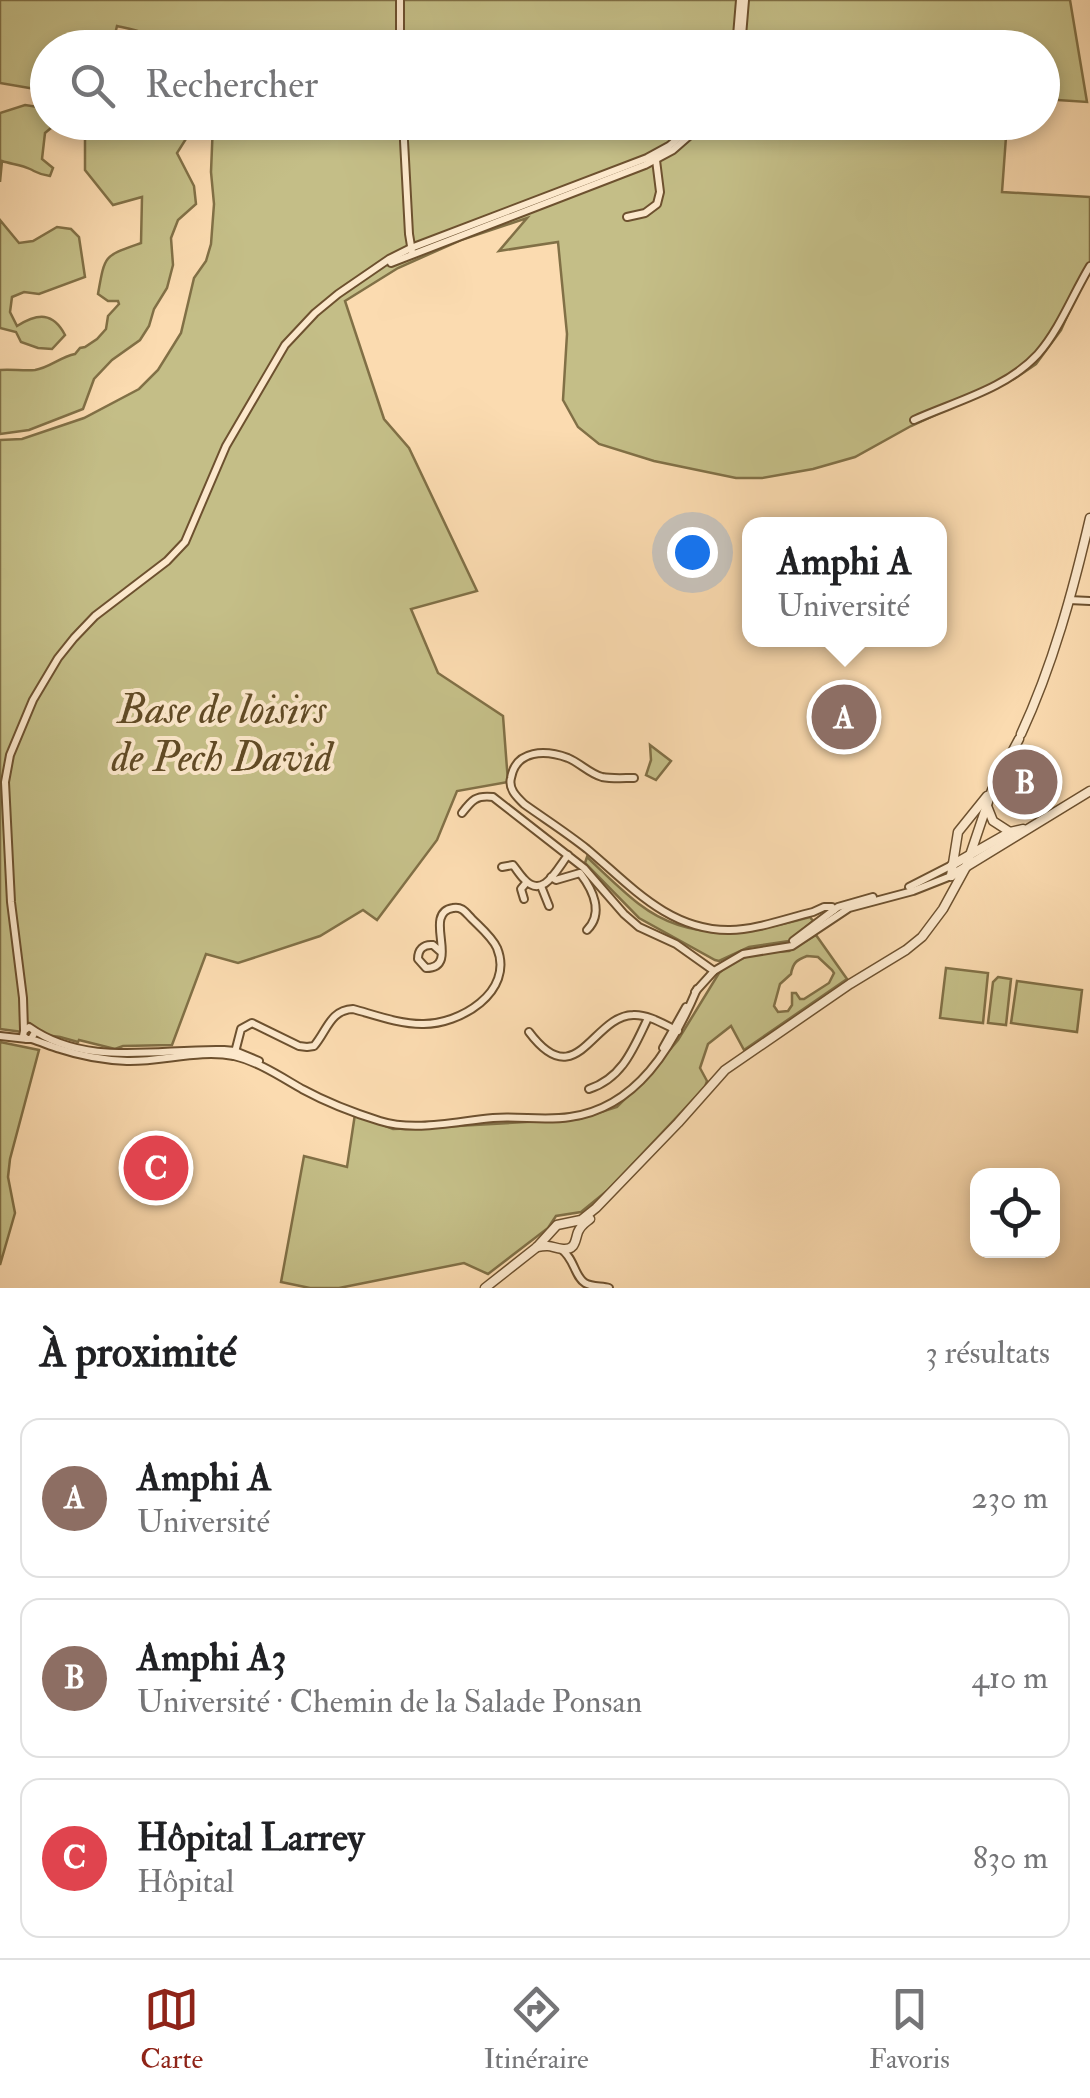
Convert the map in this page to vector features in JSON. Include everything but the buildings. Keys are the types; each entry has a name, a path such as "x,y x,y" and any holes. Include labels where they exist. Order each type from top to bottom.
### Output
{"street":[{"path":"400,0 400,30"},
{"path":"740,30 742,0"},
{"path":"403,140 412,251"},
{"path":"655,157 676,140"},
{"path":"29,1033 10,902 6,782 10,755 33,700 74,638 95,616 167,561 191,532 226,446 285,345 315,313 376,268 655,157 685,140"},
{"path":"627,218 657,204 660,192 655,157"},
{"path":"914,420 986,390 1024,366 1047,341 1090,266"},
{"path":"488,1288 557,1226 589,1214 725,1070 914,944 930,928 966,867 992,790 1041,690 1090,518"},
{"path":"1068,600 1090,601"},
{"path":"634,778 603,777 568,758 536,752 520,760 510,776 510,785 524,804 668,915 708,929 735,930 824,907 832,907 831,916"},
{"path":"950,895 958,832 992,790"},
{"path":"4,1036 29,1033 64,1050 126,1061 234,1054 305,1091 390,1124 587,1114 616,1102 652,1066 676,1030 689,1000 714,971 734,958 800,942 845,904 966,867 1090,791"},
{"path":"462,813 472,800 493,797 595,878 624,914 714,971"},
{"path":"987,806 995,824 1010,832"},
{"path":"951,871 1010,832 1026,828"},
{"path":"502,867 512,866 526,883 541,886 548,884 568,855"},
{"path":"551,877 556,880 580,873 586,880 598,911 587,930"},
{"path":"524,898 521,888 526,883"},
{"path":"541,886 549,906"},
{"path":"234,1054 241,1030 252,1022 307,1048 314,1046 329,1022 344,1010 422,1024 470,1011 488,996 500,976 498,950 461,908 454,907 444,912 440,932 442,960 430,969 422,966 418,955 440,932"},
{"path":"429,944 442,952"},
{"path":"529,1032 551,1054 566,1056 582,1050 622,1017 638,1014 676,1030"},
{"path":"589,1089 600,1086 628,1059 648,1018"},
{"path":"572,1258 577,1234 618,1184"},
{"path":"568,1224 577,1234"},
{"path":"552,1232 553,1241 572,1258 584,1282 609,1288"},
{"path":"537,1247 574,1246"}],"green space":[{"path":"0,0 1070,0 1087,102 1060,100 1060,30 133,30 117,26 116,30 30,30 30,88 0,83"},
{"path":"30,106 30,140 44,140 42,159 53,168 50,176 2,161 0,182 0,113"},
{"path":"85,140 185,140 177,153 194,186 196,204 178,220 171,238 173,265 149,326 140,340 94,379 83,409 29,430 0,434 0,370 40,369 75,354 97,339 119,304 98,294 105,264 113,254 141,243 142,197 113,205 85,170"},
{"name":"Base de loisirs de Pech David","path":"212,140 1006,140 1002,192 1090,197 1090,265 1061,330 1036,364 1014,379 911,426 855,457 762,478 736,478 654,461 599,444 578,427 563,400 567,334 558,242 499,251 527,218 461,240 398,268 345,301 384,419 409,448 477,591 411,609 438,673 503,716 508,782 457,791 437,840 377,920 363,910 320,936 238,963 206,954 172,1045 115,1049 0,1029 0,440 22,439 84,418 139,389 158,370 181,333 194,278 206,261 211,244"},
{"path":"0,220 19,243 33,241 57,227 71,229 79,237 85,277 39,294 24,292 12,297 10,312 17,326 44,317 60,327 65,335 52,349 21,342 16,332 0,328"},
{"path":"650,745 671,761 656,780 646,775"},
{"path":"587,857 639,904 680,926 723,932 810,917 813,921 789,941 749,947 715,960 639,918 585,863"},
{"path":"816,935 847,979 744,1050 731,1026 708,1044 700,1068 707,1081 705,1087 608,1190 581,1212 556,1216 548,1228 488,1274 464,1263 339,1288 281,1282 304,1156 347,1167 355,1114 393,1129 579,1119 617,1107 678,1040 719,973 730,963 756,953 789,951","holes":["807,956 818,957 834,973 829,983 804,999 792,993 788,1011 778,1012 774,1006 780,984 791,974 794,964"]},
{"path":"946,968 988,973 983,1023 940,1018"},
{"path":"998,977 1011,979 1006,1025 988,1023 993,982"},
{"path":"1017,981 1082,990 1077,1032 1011,1023"},
{"path":"0,1042 39,1050 10,1159 8,1177 15,1213 0,1265"}],"place":[{"name":"Amphi A","path":"844,717"},
{"name":"Amphi A3","path":"1025,782"},
{"name":"Hôpital Larrey","path":"156,1168"}]}
